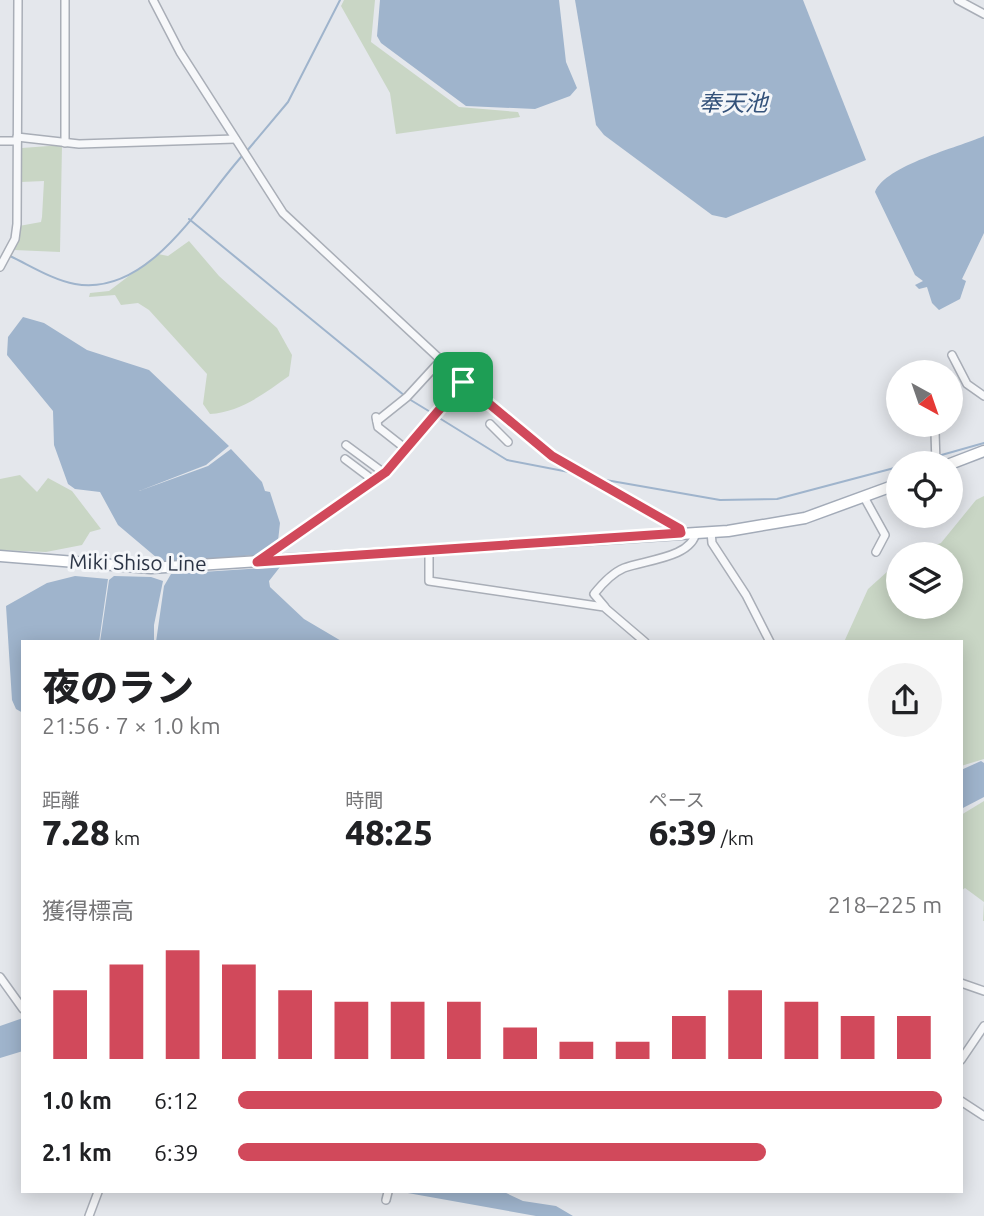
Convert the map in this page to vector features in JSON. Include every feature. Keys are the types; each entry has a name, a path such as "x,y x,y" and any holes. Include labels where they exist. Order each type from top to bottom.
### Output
{"main road":[{"path":"963,459 984,452"},
{"name":"Miki Shiso Line","path":"0,556 151,568 711,532 779,525 886,489"}],"street":[{"path":"0,267 15,239 17,224 18,0"},
{"path":"65,0 65,143"},
{"path":"153,0 180,52 283,213 463,382 516,428 552,456 680,529 681,533"},
{"path":"958,0 984,14"},
{"path":"0,142 17,139 65,143 179,143 235,139"},
{"path":"952,355 967,384 984,396"},
{"path":"406,449 384,434 376,419 407,397 441,360"},
{"path":"257,562 384,473 463,382"},
{"path":"500,415 488,426 508,440 516,428"},
{"path":"346,445 384,473"},
{"path":"345,459 373,480"},
{"path":"864,497 885,535 876,552"},
{"path":"711,532 712,543 746,595 769,640"},
{"path":"643,640 594,594 621,569 687,548 695,540 696,533"},
{"path":"429,551 429,581 606,608"},
{"path":"0,977 21,1006"},
{"path":"963,984 984,991"},
{"path":"963,1057 984,1026"},
{"path":"963,1102 984,1116"},
{"path":"89,1216 98,1193"}],"green space":[{"path":"344,0 375,0 371,42 459,107 518,112 520,117 396,134 390,93 341,6"},
{"path":"62,145 60,252 14,250 19,226 41,222 42,217 44,181 21,182 22,148"},
{"path":"189,241 219,276 277,328 292,355 289,376 252,401 232,410 210,414 203,404 207,374 149,310 138,303 121,305 115,295 89,297 90,293 109,291 158,254 168,256"},
{"path":"20,475 37,492 48,478 72,491 101,529 90,532 82,545 46,552 0,550 0,479"},
{"path":"984,496 984,759 963,765 963,640 845,640 868,589 886,573 886,619 963,619 963,542 942,542 953,528 963,528 963,516 976,500"},
{"path":"984,801 984,902 965,888 963,890 963,814"}],"water":[{"path":"380,0 559,0 566,62 577,88 570,96 535,109 466,106 381,43 377,36"},
{"name":"奉天池","path":"575,0 803,0 866,160 726,218 712,215 604,135 596,125"},
{"path":"984,136 984,233 962,279 966,281 960,299 939,310 932,303 927,287 919,289 915,285 923,281 915,275 875,192 882,182 907,166"},
{"path":"23,317 44,323 87,350 149,370 229,446 206,465 139,491 208,466 231,449 262,482 265,491 270,492 280,523 278,541 256,555 163,563 118,525 100,492 75,489 68,484 54,445 53,411 7,355 8,337"},
{"path":"280,567 269,581 270,587 304,619 340,640 156,640 164,586 171,574"},
{"path":"75,576 108,579 99,640 21,640 21,712 16,709 12,700 6,606 47,583"},
{"path":"114,576 151,577 163,581 154,625 154,640 100,640 109,580"},
{"path":"981,761 984,763 984,797 963,808 963,769"},
{"path":"21,1019 21,1052 0,1058 0,1026"},
{"path":"408,1193 506,1193 523,1201 556,1206 573,1216 536,1216"}],"waterway":[{"path":"246,152 288,102 340,0"},
{"path":"10,256 50,276 75,284 102,284 126,276 149,262 170,243 242,156"},
{"path":"189,219 405,396"},
{"path":"409,399 432,413"},
{"path":"436,416 507,460 574,473"},
{"path":"956,451 984,443"},
{"path":"600,479 720,500 777,499 886,470"}],"route":[{"path":"463,382 552,456 680,529 681,533 257,562 259,558 386,472 463,382"}]}
